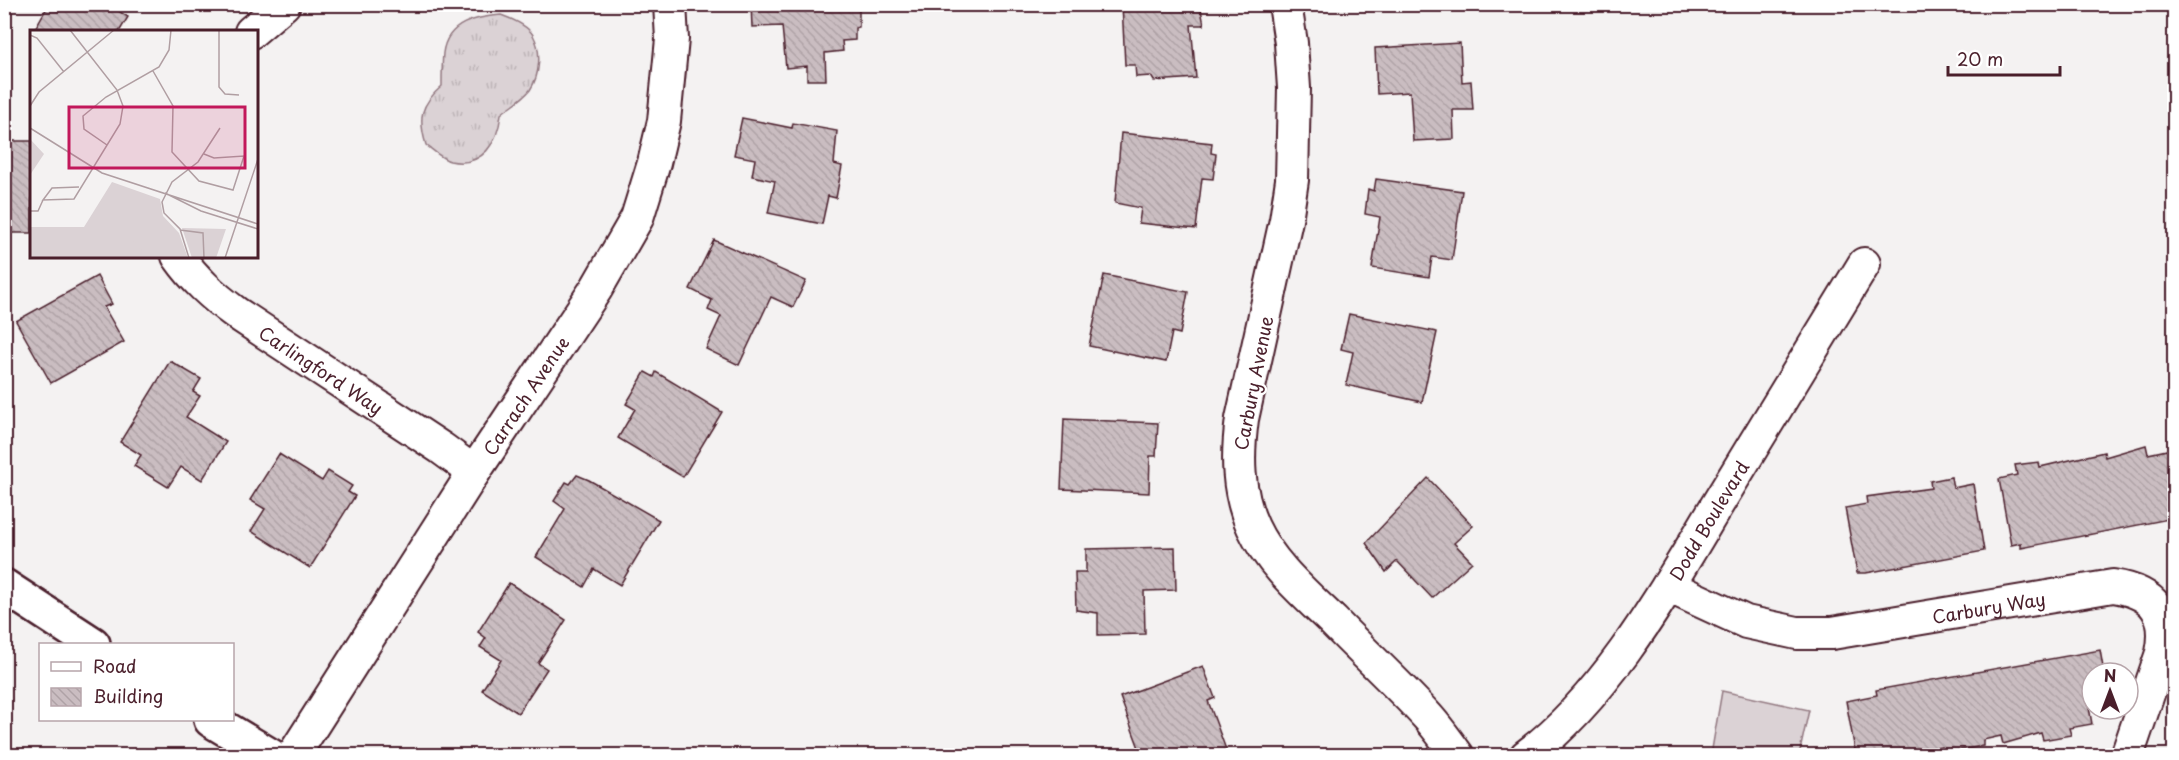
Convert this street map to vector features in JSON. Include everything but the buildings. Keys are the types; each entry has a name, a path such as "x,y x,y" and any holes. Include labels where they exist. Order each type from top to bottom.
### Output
{"street":[{"path":"253,30 284,4"},
{"name":"Carrach Avenue","path":"293,756 474,472 596,289 637,218 664,121 672,39 670,4"},
{"name":"Carbury Avenue","path":"1285,4 1291,43 1294,88 1292,180 1286,220 1242,419 1238,449 1239,476 1244,505 1253,528 1269,554 1428,717 1458,756"},
{"name":"Carlingford Way","path":"179,258 191,275 205,289 236,313 474,472"},
{"name":"Dodd Boulevard","path":"1526,756 1571,715 1601,683 1668,586 1864,264"},
{"path":"4,586 90,643"},
{"name":"Carbury Way","path":"1668,586 1746,622 1797,633 1832,633 2113,586 2130,588 2148,597 2159,611 2164,625 2164,640 2162,653 2127,756"},
{"path":"214,721 271,756"}],"green space":[{"path":"501,15 523,25 533,35 539,55 536,77 527,94 501,114 496,134 487,151 471,161 447,160 426,145 422,127 425,106 442,86 443,53 446,43 450,34 464,23 482,17"},
{"path":"1722,691 1809,710 1799,755 1711,755"}]}
